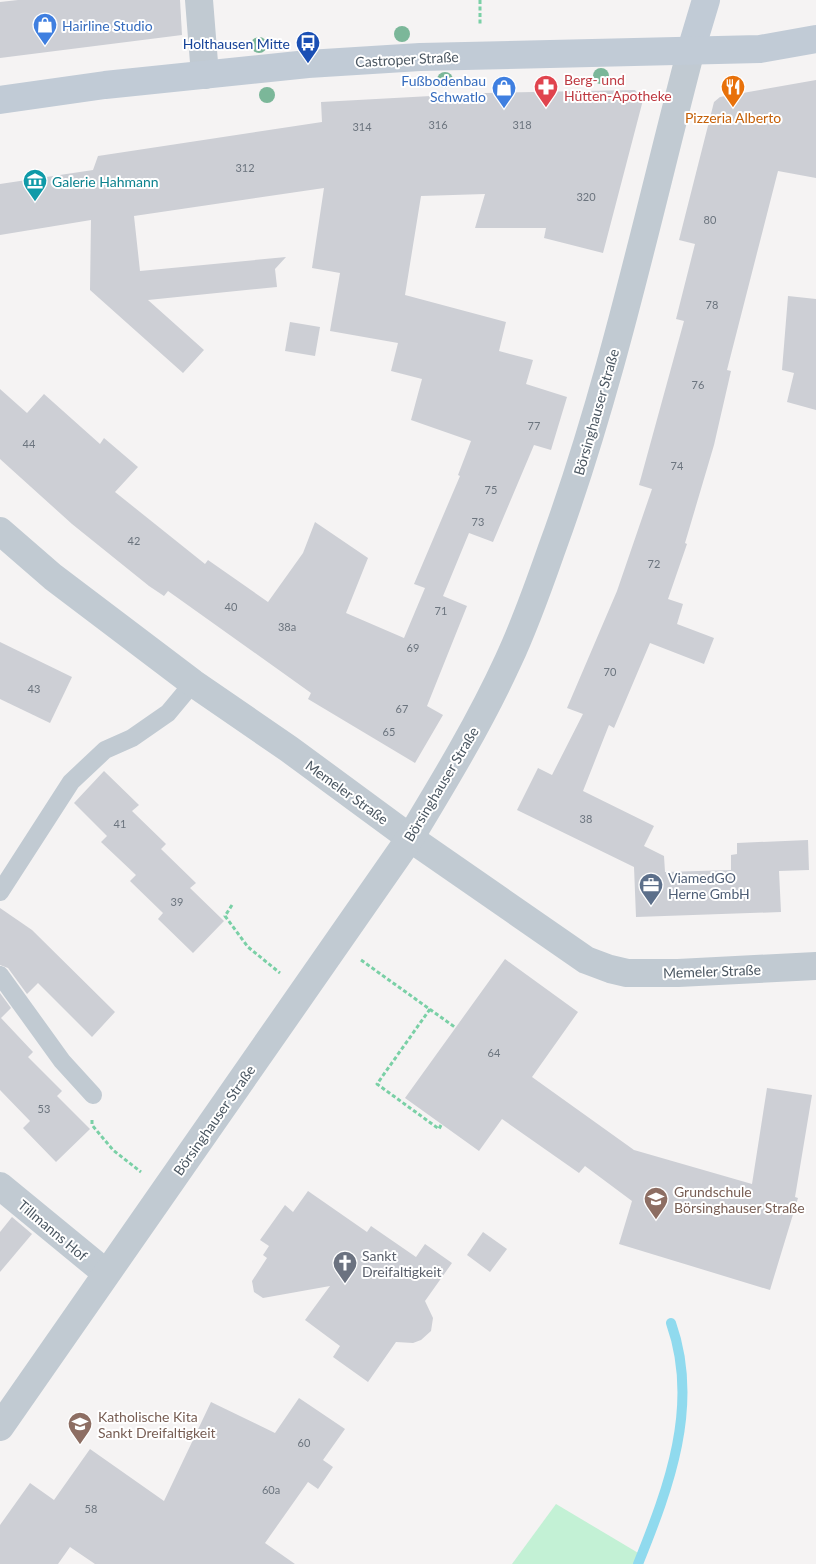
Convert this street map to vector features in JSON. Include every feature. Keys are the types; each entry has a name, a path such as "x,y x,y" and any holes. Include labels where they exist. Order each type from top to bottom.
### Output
{"main road":[{"path":"691,50 706,0"},
{"name":"Castroper Straße","path":"0,100 205,75 420,57 760,49 816,39"}],"street":[{"path":"199,0 205,75"},
{"name":"Börsinghauser Straße","path":"0,1427 410,838 471,736 508,661 531,606 577,479 604,390 691,50"},
{"name":"Memeler Straße","path":"0,531 53,577 193,683 289,749 410,838 586,960 627,973 678,973 816,966"},
{"name":"Tillmanns Hof","path":"0,1186 106,1274"}],"lane":[{"path":"0,892 71,782 105,750 132,738 168,713 193,683"},
{"path":"0,975 62,1061 93,1095"}],"path":[{"path":"232,905 225,916 248,947 302,992"},
{"path":"367,965 456,1028"},
{"path":"430,1009 376,1084 439,1129 441,1125"},
{"path":"93,1095 92,1125 113,1150 165,1192"}],"green space":[{"path":"556,1504 645,1557 643,1564 512,1564"}],"building":[{"path":"18,0 180,0 182,35 0,58 0,2"},
{"path":"816,80 816,178 778,171 727,370 731,371 714,445 685,543 687,544 668,599 683,604 677,624 714,638 704,664 650,643 614,728 609,725 583,791 654,826 644,846 664,856 665,872 731,870 731,855 737,854 737,843 808,840 809,870 779,871 781,912 636,917 634,867 517,810 538,768 552,775 583,714 567,708 617,591 652,489 639,485 684,321 676,319 695,244 679,240 714,102 720,97"},
{"path":"635,90 643,100 603,253 544,238 546,228 475,228 485,194 421,196 405,295 506,322 499,351 533,360 526,384 567,397 551,450 534,445 493,542 469,533 443,596 467,606 427,706 443,715 415,763 308,699 311,693 168,591 164,596 149,586 72,524 0,459 0,389 27,413 44,394 100,444 104,438 138,467 115,492 205,564 208,560 268,602 303,553 315,522 368,558 346,613 404,638 425,588 414,584 460,476 458,475 471,441 411,420 422,379 391,371 398,343 330,331 340,273 312,268 324,188 134,216 140,271 286,257 275,269 277,287 148,300 204,350 183,373 90,290 91,220 0,235 0,184 93,170 98,156 322,122 321,102 486,93"},
{"path":"788,296 816,299 816,410 787,402 794,373 782,370"},
{"path":"290,322 320,327 315,356 285,351"},
{"path":"0,642 72,677 50,723 0,699"},
{"path":"104,771 139,805 132,811 166,844 161,849 196,883 190,888 224,921 193,953 158,919 163,913 130,881 136,875 101,842 107,836 74,803"},
{"path":"0,908 32,930 115,1012 92,1037 38,983 27,994 8,968 0,965"},
{"path":"505,959 578,1012 532,1077 634,1150 752,1184 767,1088 812,1095 795,1197 798,1198 770,1290 619,1244 632,1201 585,1166 579,1173 502,1119 479,1151 405,1098"},
{"path":"0,993 11,1008 1,1018 33,1052 28,1057 62,1091 57,1096 90,1129 56,1162 23,1128 30,1121 0,1090"},
{"name":"Sankt Dreifaltigkeit","path":"308,1191 367,1232 371,1226 416,1257 425,1244 452,1263 425,1301 433,1318 431,1331 421,1340 413,1343 396,1342 368,1382 333,1357 340,1346 305,1320 330,1286 263,1298 254,1292 252,1281 267,1258 263,1255 269,1246 260,1240 285,1205 293,1212"},
{"path":"12,1217 32,1234 0,1272 0,1232"},
{"path":"483,1232 507,1249 490,1272 467,1255"},
{"path":"299,1398 345,1429 323,1460 333,1467 318,1489 308,1482 265,1543 295,1564 95,1564 70,1547 58,1564 0,1564 0,1525 30,1483 54,1500 90,1449 164,1501 211,1402 275,1433"}],"waterway":[{"path":"638,1564 670,1476 677,1445 681,1415 682,1384 679,1354 671,1323"}],"place":[{"name":"Hairline Studio","path":"45,46"},
{"name":"Holthausen Mitte","path":"308,64"},
{"name":"Berg- und Hütten-Apotheke","path":"546,108"},
{"name":"Pizzeria Alberto","path":"733,108"},
{"name":"Fußbodenbau Schwatlo","path":"504,109"},
{"name":"Galerie Hahmann","path":"35,202"},
{"name":"ViamedGO Herne GmbH","path":"651,906"},
{"name":"Grundschule Börsinghauser Straße","path":"656,1220"},
{"name":"Sankt Dreifaltigkeit","path":"345,1284"},
{"name":"Katholische Kita Sankt Dreifaltigkeit","path":"80,1445"}]}
